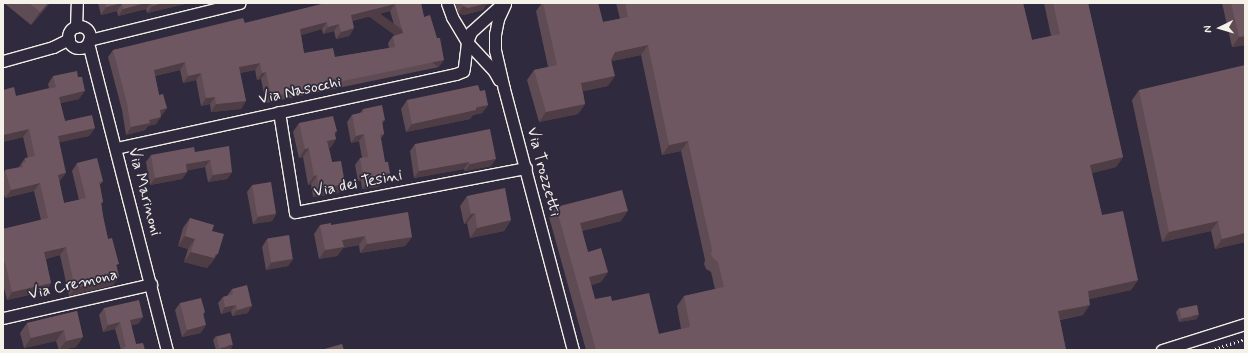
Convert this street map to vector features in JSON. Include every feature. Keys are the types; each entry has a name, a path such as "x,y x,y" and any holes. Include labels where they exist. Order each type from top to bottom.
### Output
{"street":[{"path":"77,3 76,26 70,31 69,39 72,45 79,48 89,42 240,3"},
{"path":"447,3 452,16 467,42 494,71 504,89"},
{"name":"Via Trozzetti","path":"467,42 471,32 504,3"},
{"name":"Via Trozzetti","path":"504,3 498,19 495,34 496,50 504,89 574,350"},
{"path":"76,26 86,28 90,34 89,42"},
{"path":"3,61 52,47 69,39"},
{"name":"Via Marinoni","path":"89,42 167,350"},
{"name":"Via Nasocchi","path":"116,148 456,74 462,71 464,67 467,42"},
{"name":"Via dei Tesini","path":"278,112 295,212 526,168"},
{"name":"Via Cremona","path":"3,318 151,284"},
{"path":"1162,350 1245,324"}],"path":[{"path":"1211,350 1245,339"}],"building":[{"path":"29,3 48,3 40,12"},
{"path":"105,3 122,3 106,7"},
{"path":"122,3 145,3 123,9"},
{"path":"151,3 163,3 152,6"},
{"path":"326,3 421,3 424,17 430,15 437,38 440,38 444,60 271,96 266,72 262,73 260,63 239,67 246,101 216,104 215,97 206,98 201,73 188,76 185,62 154,70 159,95 163,94 167,108 160,110 161,117 149,120 150,123 131,127 127,103 113,50 243,18 245,23","holes":["395,4 403,33 393,36 395,47 335,57 333,48 304,53 300,29 327,22 328,27 339,24 341,32 354,28 351,15"]},
{"path":"462,3 488,3 468,8 463,6"},
{"path":"543,3 598,3 603,22 628,17 625,3 1023,3 1032,40 1060,34 1053,3 1088,3 1123,157 1090,165 1102,215 1123,211 1138,280 1088,291 1090,305 1058,311 1066,350 596,350 556,207 622,190 628,211 580,223 588,252 601,248 608,272 589,277 595,299 611,296 612,301 649,293 659,334 690,327 684,296 724,287 718,262 711,254 712,250 688,141 669,145 648,45 615,52 611,60 615,76 581,83 585,104 546,112 534,70 557,65"},
{"path":"1231,3 1245,3 1245,36 1239,37"},
{"path":"1245,65 1245,233 1222,239 1218,221 1169,232 1139,90"},
{"path":"77,71 78,77 82,77 85,91 59,97 65,121 92,115 95,128 58,136 66,173 58,175 64,203 86,198 77,163 97,158 103,181 99,182 103,202 101,202 103,216 108,239 112,238 119,264 116,265 119,277 75,288 66,247 44,252 51,283 12,292 5,262 3,262 3,229 48,218 40,183 11,190 5,170 23,167 22,163 26,162 25,158 35,156 29,129 3,135 3,90 14,87 16,96 56,87 53,76"},
{"path":"478,85 480,91 485,90 488,105 476,107 476,110 412,124 407,100"},
{"path":"382,105 385,120 382,120 384,134 380,134 385,162 388,162 390,173 382,174 383,179 367,182 366,173 363,174 360,158 368,157 364,134 356,136 352,115 364,112 363,109"},
{"path":"333,116 337,131 334,132 336,139 327,141 332,162 341,161 345,184 319,189 317,175 314,176 309,148 305,149 299,123"},
{"path":"490,129 496,159 419,171 415,144"},
{"path":"229,146 232,172 213,175 210,160 186,164 187,172 155,178 151,155 194,147 195,152"},
{"path":"271,182 276,214 257,217 252,185"},
{"path":"505,188 511,220 477,228 475,213 471,214 467,196"},
{"path":"408,212 412,237 367,244 365,236 342,240 344,247 325,250 320,225 331,223 331,225"},
{"path":"190,218 214,225 212,231 224,234 218,254 216,254 214,258 191,252 195,239 185,236"},
{"path":"289,235 293,259 271,262 267,238"},
{"path":"247,285 252,306 237,310 236,305 225,307 223,297 233,294 232,289"},
{"path":"201,298 205,312 203,313 206,325 187,330 180,303"},
{"path":"139,300 143,317 130,320 136,344 143,343 145,350 124,350 124,347 126,347 120,322 108,325 104,308"},
{"path":"1197,305 1199,315 1181,318 1179,308"},
{"path":"77,311 83,337 66,341 64,330 31,338 27,323"},
{"path":"230,333 233,345 219,348 216,336"},
{"path":"342,344 344,350 321,350"}]}
